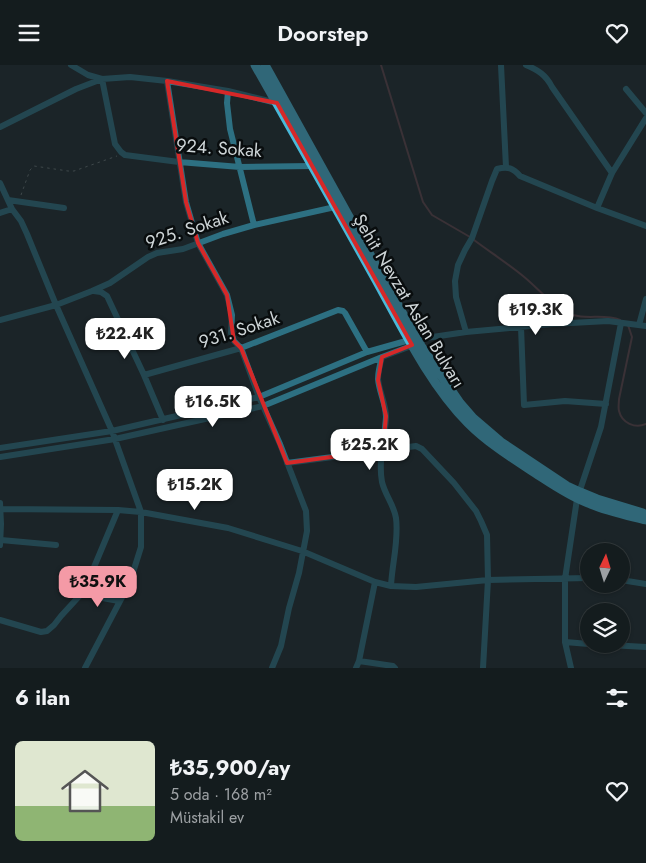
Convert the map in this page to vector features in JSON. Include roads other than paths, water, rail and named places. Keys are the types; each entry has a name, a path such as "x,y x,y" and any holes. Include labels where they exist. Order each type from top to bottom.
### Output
{"main road":[{"name":"Şehit Nevzat Aslan Bulvarı","path":"255,65 335,207 417,341 460,403 487,431 567,486 578,496 614,512 646,520"},
{"name":"Şehit Nevzat Aslan Bulvarı","path":"265,65 417,341"},
{"name":"Şehit Nevzat Aslan Bulvarı","path":"578,496 646,514"}],"street":[{"path":"71,65 88,75 102,79"},
{"path":"501,65 506,167"},
{"path":"526,65 538,70 548,79 612,173"},
{"path":"0,127 76,89 102,79 130,77 167,81 228,91 277,103"},
{"name":"924. Sokak","path":"102,79 115,144 123,153 179,162 240,167 312,166"},
{"path":"167,81 186,202 198,243 227,295 232,315 231,333 234,341 241,349 306,511 307,531 299,573 281,646 272,668"},
{"path":"626,89 646,113"},
{"path":"228,91 227,103 230,129 254,225"},
{"path":"597,208 612,173 646,118"},
{"path":"466,332 456,297 455,281 458,265 464,250 472,238 497,169 506,167 515,170 520,176 646,226"},
{"path":"0,183 12,209 21,221 27,234 56,305 112,431 141,512 141,547 130,581 85,668"},
{"path":"8,199 64,208"},
{"name":"925. Sokak","path":"0,319 56,305 92,291 110,283 157,253 183,249 223,233 335,207"},
{"path":"0,213 12,209"},
{"path":"92,291 101,292 107,296 163,420"},
{"path":"0,448 112,431 259,397 367,353 417,341 466,332 594,321 643,325 646,299"},
{"name":"931. Sokak","path":"144,375 241,349 336,311 343,311 367,353"},
{"path":"571,668 565,642 565,579 578,496 601,427 621,323"},
{"path":"521,327 524,405 565,401 606,404"},
{"path":"0,457 115,439 263,406 417,341"},
{"path":"382,357 378,380 386,416 381,472 382,483 393,506 397,530 391,586"},
{"path":"287,463 416,446 422,449 454,483 476,511 487,535 488,580 482,668"},
{"path":"56,545 0,542 0,506 141,512 228,529 302,551 376,582 391,586 416,587 488,580 580,578"},
{"path":"0,620 41,632 47,631 54,625 84,591 118,511"},
{"path":"630,581 646,584"},
{"path":"376,582 357,665 393,666 396,668"},
{"path":"84,591 97,597 119,601"},
{"path":"565,642 580,643"},
{"path":"630,646 646,647"}],"waterway":[{"path":"381,65 423,202 432,215 470,237"},
{"path":"474,240 517,271 555,305 567,313 620,320"},
{"path":"628,325 632,337 619,399 619,409 626,422 638,426 646,424"}]}
